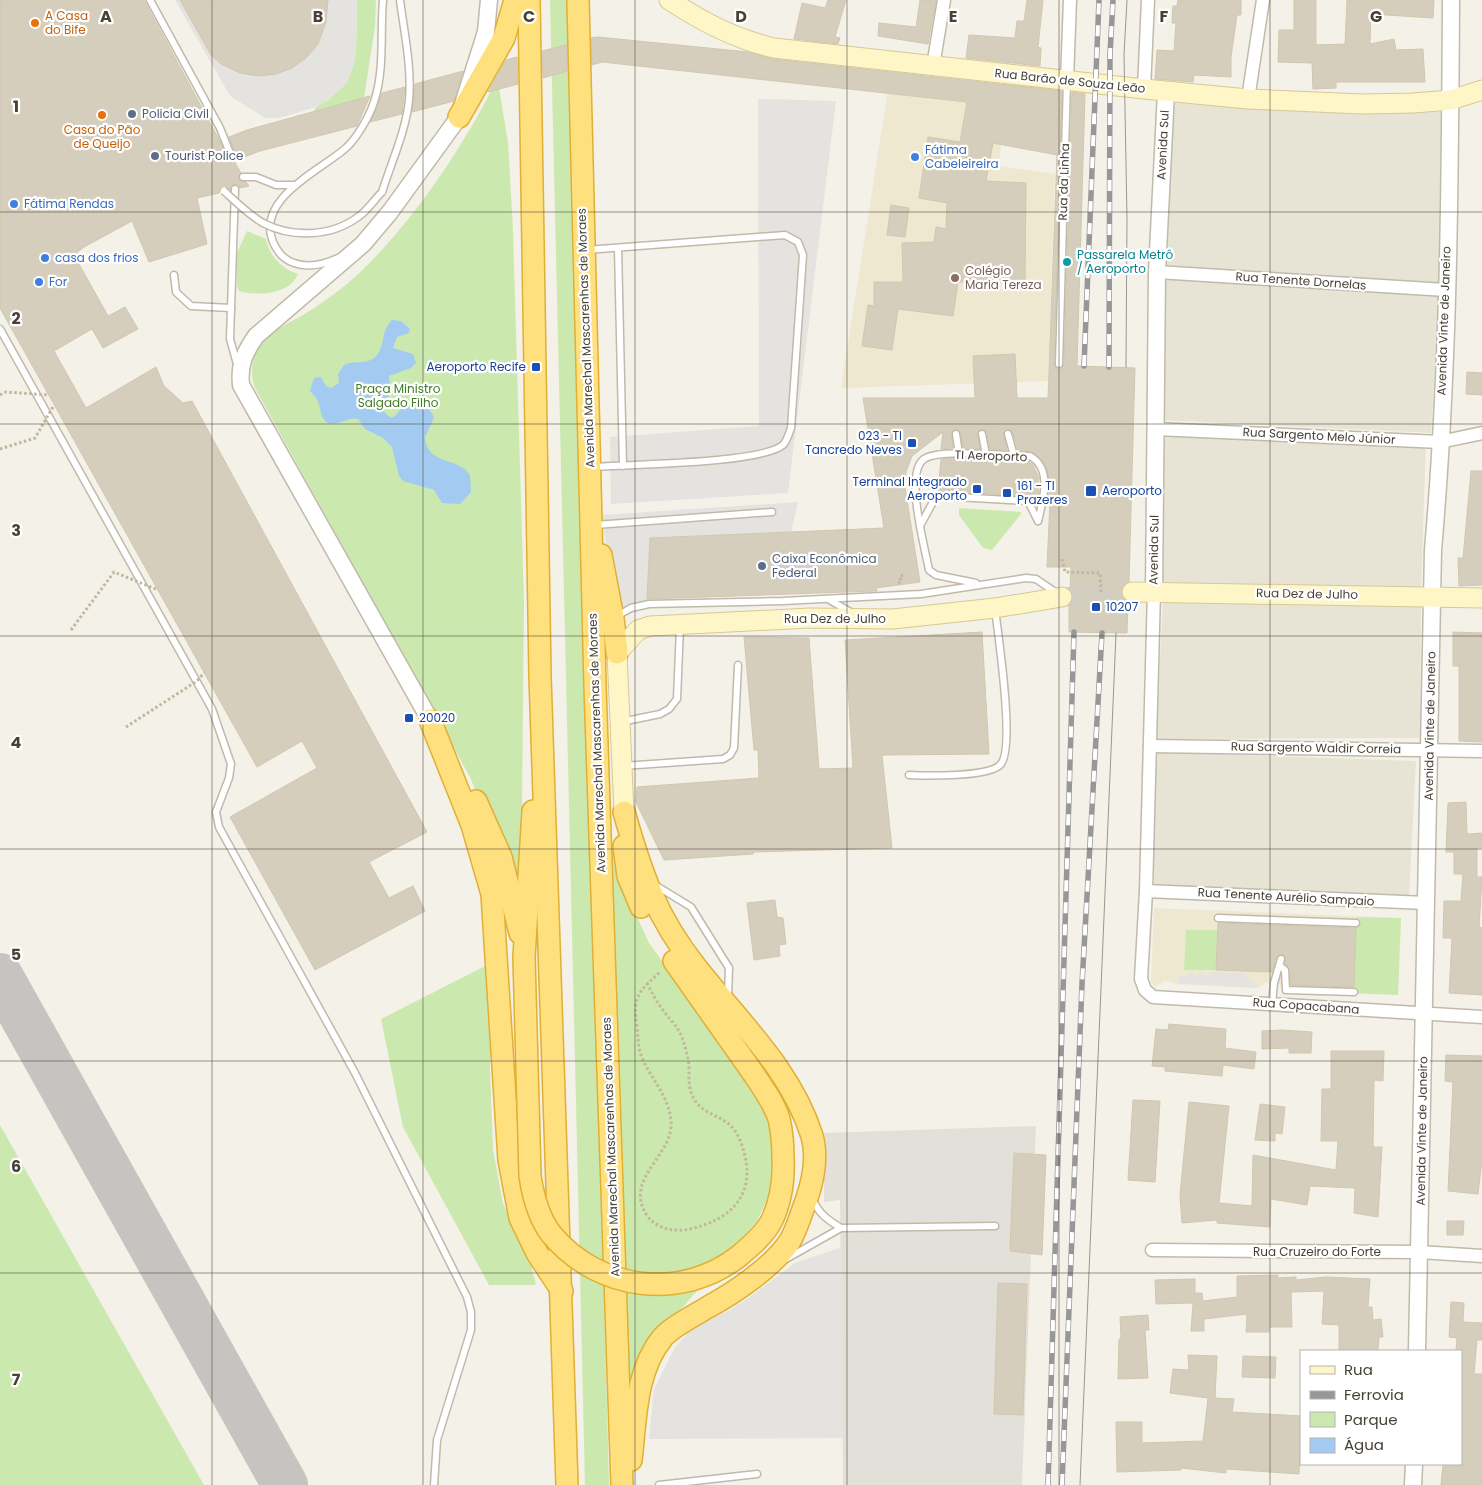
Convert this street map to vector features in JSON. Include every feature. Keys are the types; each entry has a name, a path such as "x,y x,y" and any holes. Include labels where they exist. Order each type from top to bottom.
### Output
{"highway":[{"path":"459,117 504,38 515,0"},
{"path":"529,0 540,676 567,1485"},
{"name":"Avenida Marechal Mascarenhas de Moraes","path":"578,0 590,500 622,1485"},
{"path":"590,500 614,618 617,654"},
{"path":"540,676 525,954 530,1176 533,1193 538,1209 552,1234 574,1257 592,1269 625,1282 668,1286 704,1276 724,1267 762,1235 772,1221 782,1186 783,1140 779,1119 768,1096 651,927 628,876 623,845 624,812"},
{"path":"430,720 457,764 478,804 500,857 525,954"},
{"path":"430,720 472,825 492,894 509,1160 520,1218 537,1252 562,1292"},
{"path":"624,812 645,880 660,916 695,966 771,1056 803,1112 813,1138 815,1167 809,1191 789,1242 736,1291 664,1336 648,1360 640,1387 631,1461 625,1485"}],"main road":[{"name":"Rua Barão de Souza Leão","path":"668,0 702,22 753,43 774,48 1144,90 1248,99 1362,104 1451,100 1482,90"},
{"name":"Rua Dez de Julho","path":"1132,592 1482,598"},
{"name":"Rua Dez de Julho","path":"617,654 638,630 650,626 810,618 893,619 995,608 1062,597"},
{"path":"617,654 624,812"}],"street":[{"path":"430,720 241,385 239,371 243,354 256,336 363,244 390,212 459,117 486,32 489,0"},
{"path":"933,66 944,0"},
{"name":"Rua da Linha","path":"1067,80 1070,0"},
{"path":"1144,90 1148,0"},
{"path":"1248,99 1263,0"},
{"name":"Avenida Vinte de Janeiro","path":"1417,1350 1433,550 1440,442 1446,290 1452,0"},
{"name":"Avenida Sul","path":"1141,979 1146,891 1154,591 1156,272 1166,92"},
{"name":"Rua Tenente Dornelas","path":"1156,272 1446,290"},
{"name":"Rua Sargento Melo Júnior","path":"1156,429 1440,442 1482,433"},
{"name":"Rua Sargento Waldir Correia","path":"1150,746 1482,752"},
{"name":"Rua Tenente Aurélio Sampaio","path":"1146,891 1426,903"},
{"name":"Rua Copacabana","path":"1141,979 1145,990 1153,997 1482,1017"},
{"name":"Rua Cruzeiro do Forte","path":"1152,1250 1420,1252 1482,1256"},
{"path":"1413,1485 1414,1465"}],"lane":[{"path":"150,0 220,128 230,153"},
{"path":"363,244 336,259 302,266 283,256 272,238 271,225 274,211 295,185 348,146 359,132 374,102 380,76 383,0"},
{"path":"224,192 261,222 277,229 297,233 319,232 336,228 358,217 382,192 401,135 409,100 408,62 400,0"},
{"name":"Rua da Linha","path":"1059,364 1067,80"},
{"path":"243,177 256,177 276,185 295,185"},
{"path":"235,190 230,339 239,371"},
{"path":"584,250 785,234 798,242 804,255 791,428 784,444 768,453 682,462 590,468"},
{"path":"618,248 623,466"},
{"path":"174,275 176,292 191,306 231,308"},
{"path":"0,329 212,709 231,764 229,778 216,812 219,827 355,1073 466,1297 470,1312 471,1330 437,1440 433,1476 434,1485"},
{"path":"956,434 959,454"},
{"path":"982,434 986,455"},
{"path":"1008,434 1014,456"},
{"name":"TI Aeroporto","path":"921,524 938,496 1028,501 1038,521 1044,496 1044,474 1039,461 1030,456 940,454 928,457 919,465 915,489 921,524 929,570 936,575 980,584"},
{"path":"595,525 772,512"},
{"path":"614,618 631,608 649,604 827,599 921,594 1017,578 1036,579 1062,597"},
{"path":"827,599 862,619"},
{"path":"910,775 958,775 993,769 1000,766 1005,759 1007,748 1004,681 995,608"},
{"path":"620,722 660,714 669,709 677,699 680,624"},
{"path":"622,766 723,759 730,756 734,748 738,665"},
{"path":"645,880 691,907 729,968 728,1005"},
{"path":"1218,918 1356,923"},
{"path":"1272,1004 1274,983 1280,963 1285,970 1286,990 1354,992"},
{"path":"809,1191 819,1212 842,1228"},
{"path":"736,1291 842,1228 995,1226"},
{"path":"659,1485 757,1474"}],"path":[{"path":"0,395 6,392 48,395"},
{"path":"0,449 35,438 54,405"},
{"path":"1062,559 1065,572 1100,573 1101,594"},
{"path":"71,630 114,572 158,590"},
{"path":"126,727 197,681 204,673"},
{"path":"647,983 658,1004 681,1035 687,1052 690,1090 694,1099 708,1114 731,1126 742,1148 747,1164 746,1187 731,1210 721,1218 703,1226 685,1230 672,1230 652,1222 643,1208 641,1195 642,1182 659,1154 671,1128 670,1115 664,1095 639,1048 635,1005 638,994 647,983 666,966"}],"shaded area":[{"path":"175,0 357,0 356,55 352,71 346,84 330,99 316,107 279,118 265,118 230,96"},
{"name":"Colégio Maria Tereza","path":"889,84 1006,98 999,166 1055,174 1048,381 841,388"},
{"path":"758,99 836,101 788,493 611,504 610,437 759,426"},
{"path":"1172,102 1441,112 1440,286 1431,433 1162,420 1162,270 1397,283 1164,265"},
{"path":"1164,433 1426,444 1421,590 1159,583"},
{"path":"798,502 791,533 650,538 647,600 617,608 601,515"},
{"path":"1163,601 1421,606 1420,738 1156,739"},
{"path":"1156,752 1416,761 1409,899 1151,885"},
{"path":"1154,908 1401,918 1398,995 1285,991 1279,984 1265,983 1258,988 1245,973 1205,978 1187,977 1180,974 1178,984 1164,981 1156,986 1152,984 1151,980"},
{"path":"1192,971 1197,976 1202,972 1205,977 1211,972 1245,973 1258,988 1178,984 1180,974 1187,977"},
{"path":"1036,1126 1022,1485 843,1485 840,1200 824,1202 824,1133"},
{"path":"842,1247 843,1438 649,1439 654,1389 675,1347 689,1332 706,1319 726,1312 747,1299 795,1263"}],"green space":[{"path":"357,0 376,0 375,27 364,98 314,111 316,107 330,99 356,55"},
{"path":"550,0 570,0 609,1485 585,1485"},
{"name":"Praça Ministro Salgado Filho","path":"493,87 499,88 508,142 513,231 524,603 521,903 470,777 255,388 252,376 252,364 256,352 266,337 314,308 342,288 389,242 447,166"},
{"path":"247,231 266,239 274,257 287,269 298,274 294,281 281,290 272,292 246,293 239,291 237,287 237,253"},
{"path":"959,508 1021,512 1021,514 992,550 983,548 959,515"},
{"path":"611,846 622,884 649,943 735,1062 760,1101 773,1139 774,1164 770,1193 757,1221 684,1306 657,1330 642,1351 633,1374 627,1416"},
{"path":"1356,917 1401,918 1398,995 1354,993"},
{"path":"1186,930 1218,930 1216,970 1184,970"},
{"path":"491,963 490,1069 493,1149 503,1204 527,1250 536,1285 489,1285 403,1127 381,1019"},
{"path":"0,1125 204,1485 0,1485"}],"water":[{"path":"392,320 401,321 410,329 409,333 397,337 393,348 413,354 416,363 411,368 389,376 391,391 382,409 392,418 404,406 413,403 422,405 430,410 434,418 425,437 431,453 458,465 470,475 471,492 460,504 442,503 434,490 403,481 399,476 392,447 383,438 365,429 358,419 350,419 332,424 328,423 310,391 314,378 321,377 326,386 331,388 339,383 338,374 344,365 374,358 378,354 388,324"}],"building":[{"path":"0,0 144,0 229,158 235,153 229,137 247,130 370,96 357,126 260,151 234,161 241,173 238,179 246,182 249,186 240,188 235,184 230,190 223,186 219,193 197,198 207,244 149,262 132,221 84,247 74,255 108,316 125,307 138,329 103,348 92,329 54,351 86,408 156,367 164,386 183,403 192,401 427,832 369,862 389,898 413,886 425,911 315,970 230,817 317,768 302,741 257,767 0,308"},
{"path":"180,0 328,0 326,22 318,44 306,58 292,68 276,74 258,76 240,73 221,64 211,55"},
{"path":"828,0 846,0 835,37 840,38 838,44 794,39 802,3 825,8"},
{"path":"920,0 936,0 928,44 878,36 879,23 916,27"},
{"path":"1027,0 1043,0 1038,47 1041,48 1040,66 966,58 969,35 1015,38 1017,21 1024,21"},
{"path":"1178,0 1241,0 1241,15 1237,15 1231,57 1231,77 1194,75 1193,82 1155,79 1157,50 1174,51 1176,23 1172,23 1173,6 1177,6"},
{"path":"1294,0 1316,0 1316,45 1345,44 1347,0 1434,0 1433,18 1371,14 1370,44 1394,39 1396,50 1423,49 1425,82 1336,82 1336,88 1313,89 1312,63 1278,62 1279,30 1294,30"},
{"path":"598,37 748,52 773,59 1062,91 1054,364 1058,369 1064,364 1072,92 1085,94 1077,366 1135,368 1129,582 1123,586 1121,591 1122,598 1128,602 1127,633 1069,632 1069,605 1073,596 1070,589 1071,567 1047,567 1050,485 1046,467 1033,452 1018,451 1013,433 1009,429 1003,433 1007,450 990,449 987,433 982,429 977,433 980,449 963,448 961,433 956,429 951,433 953,448 941,449 943,432 912,456 906,472 905,487 920,582 876,588 877,591 647,599 650,538 884,528 863,398 975,398 973,356 1015,354 1017,398 1048,398 1057,155 993,143 986,181 1026,183 1025,283 958,282 953,316 898,309 892,350 862,346 868,305 874,306 874,282 903,282 902,243 934,242 936,227 946,229 947,203 919,198 928,137 960,142 967,102 602,62 592,65 591,38"},
{"path":"567,45 567,71 543,78 542,51"},
{"path":"517,57 518,84 488,92 506,60"},
{"path":"463,71 454,101 412,112 415,84"},
{"path":"405,87 402,114 370,122 382,93"},
{"path":"891,205 909,208 905,237 887,235"},
{"path":"1467,372 1482,373 1482,395 1466,394"},
{"path":"975,458 1028,461 1033,465 1039,478 1038,499 1028,496 938,491 941,459"},
{"path":"1471,471 1482,471 1482,585 1459,586 1458,558 1463,558"},
{"path":"982,632 989,754 882,755 892,848 753,852 753,854 664,860 636,802 637,787 759,778 758,750 754,750 744,637 809,638 819,769 853,768 845,640"},
{"path":"1453,632 1482,633 1482,742 1459,741 1459,666 1453,666"},
{"path":"1466,802 1467,834 1482,833 1482,847 1477,848 1477,877 1482,877 1479,927 1482,928 1482,995 1449,993 1452,938 1443,938 1444,901 1461,901 1463,874 1454,874 1454,852 1446,852 1448,803"},
{"path":"775,900 777,917 783,918 786,944 779,945 780,956 754,960 747,903"},
{"path":"1218,923 1356,928 1354,987 1291,985 1290,968 1285,964 1286,957 1282,954 1276,957 1272,972 1216,970"},
{"path":"1169,1024 1226,1029 1225,1048 1256,1052 1254,1069 1223,1065 1222,1076 1165,1071 1165,1067 1152,1066 1156,1029 1168,1030"},
{"path":"1262,1031 1312,1032 1311,1053 1289,1053 1289,1048 1262,1049"},
{"path":"1331,1051 1384,1051 1383,1081 1374,1080 1373,1147 1382,1147 1378,1217 1354,1213 1355,1188 1310,1186 1307,1205 1271,1199 1270,1227 1217,1223 1217,1220 1182,1223 1180,1195 1189,1102 1229,1106 1219,1203 1252,1206 1253,1155 1336,1170 1338,1141 1321,1141 1322,1089 1331,1089"},
{"path":"1446,1055 1482,1056 1482,1160 1478,1194 1448,1191 1453,1082 1445,1081"},
{"path":"1133,1100 1160,1101 1155,1182 1128,1180"},
{"path":"1260,1104 1285,1107 1282,1134 1275,1133 1275,1141 1255,1140"},
{"path":"1014,1153 1046,1155 1042,1255 1010,1251"},
{"path":"1447,1221 1464,1221 1463,1235 1447,1235"},
{"path":"1278,1275 1278,1278 1296,1277 1296,1280 1326,1277 1370,1279 1368,1307 1372,1307 1373,1320 1381,1319 1383,1337 1379,1337 1378,1350 1339,1350 1339,1325 1322,1324 1324,1291 1291,1292 1292,1327 1269,1327 1269,1332 1246,1332 1247,1314 1204,1319 1204,1331 1191,1331 1193,1303 1156,1304 1155,1280 1195,1279 1195,1293 1202,1293 1203,1301 1237,1297 1237,1276"},
{"path":"998,1283 1027,1284 1023,1415 994,1414"},
{"path":"1451,1302 1464,1303 1463,1322 1482,1323 1482,1340 1477,1340 1474,1374 1482,1374 1482,1485 1441,1485 1443,1465 1462,1465 1462,1350 1456,1350 1457,1338 1449,1337"},
{"path":"1148,1315 1149,1330 1145,1330 1148,1378 1118,1379 1119,1339 1121,1339 1120,1317"},
{"path":"1188,1355 1217,1356 1215,1398 1234,1399 1232,1412 1300,1416 1299,1474 1226,1469 1226,1473 1181,1468 1181,1470 1117,1472 1116,1422 1142,1422 1142,1443 1203,1441 1208,1398 1170,1393 1173,1369 1189,1370"},
{"path":"1243,1356 1276,1357 1275,1378 1242,1377"}],"taxiway":[{"path":"0,976 285,1485"}],"tunnel":[{"path":"1062,597 1132,592"}],"tram line":[{"path":"1126,367 1127,218 1124,55 1127,0"},
{"path":"1080,1485 1116,633"}],"railway":[{"path":"1084,366 1099,0"},
{"path":"1109,367 1110,54 1113,0"},
{"path":"1048,1485 1074,632"},
{"path":"1062,1485 1082,984 1102,633"}],"place":[{"name":"A Casa do Bife","path":"35,23"},
{"name":"Policia Civil","path":"132,114"},
{"name":"Casa do Pão de Queijo","path":"102,115"},
{"name":"Tourist Police","path":"155,156"},
{"name":"Fátima Cabeleireira","path":"915,157"},
{"name":"Fátima Rendas","path":"14,204"},
{"name":"casa dos frios","path":"45,258"},
{"name":"Passarela Metrô / Aeroporto","path":"1067,262"},
{"name":"Colégio Maria Tereza","path":"955,278"},
{"name":"For","path":"39,282"},
{"name":"Aeroporto Recife","path":"536,367"},
{"name":"023 - TI Tancredo Neves","path":"912,443"},
{"name":"Terminal Integrado Aeroporto","path":"977,489"},
{"name":"Aeroporto","path":"1091,491"},
{"name":"161 - TI Prazeres","path":"1007,493"},
{"name":"Caixa Econômica Federal","path":"762,566"},
{"name":"10207","path":"1096,607"},
{"name":"20020","path":"409,718"}]}
